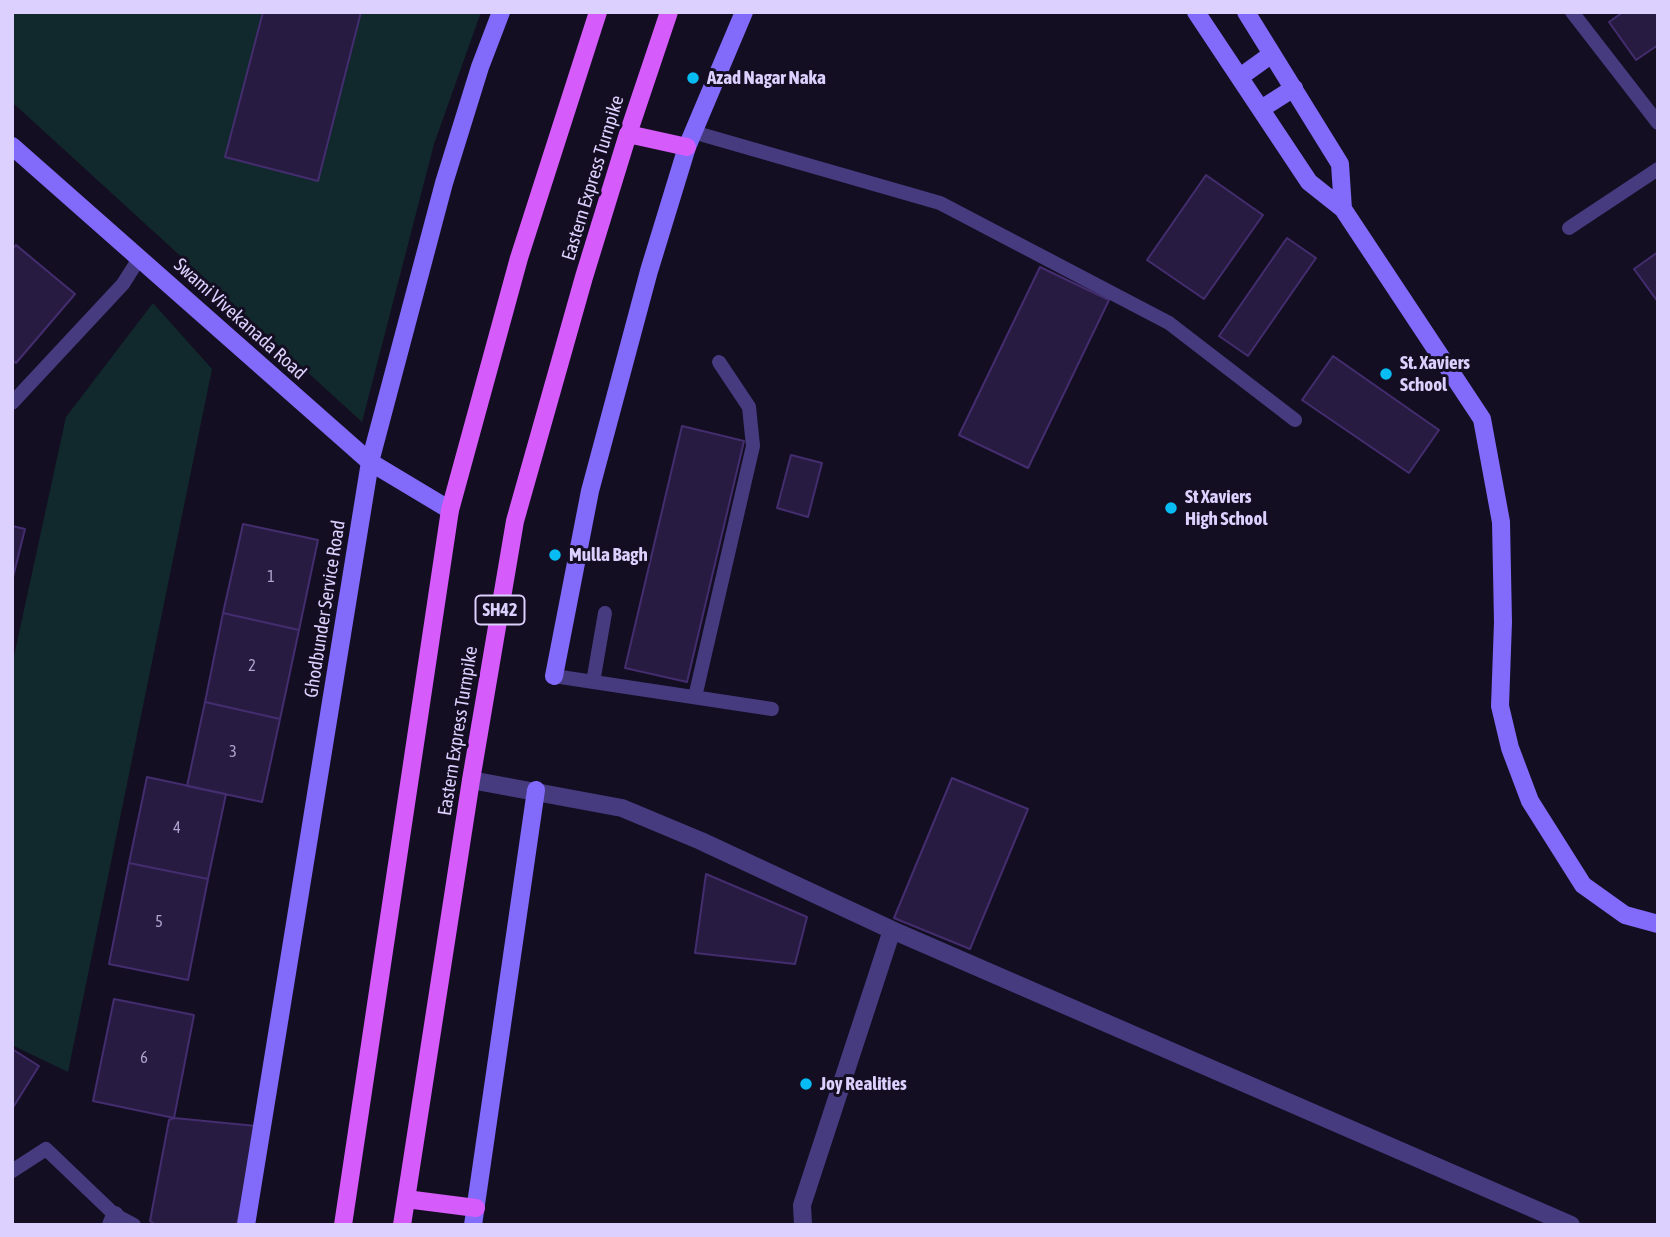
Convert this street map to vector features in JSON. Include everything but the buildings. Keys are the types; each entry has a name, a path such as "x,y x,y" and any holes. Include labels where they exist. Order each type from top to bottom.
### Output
{"main road":[{"name":"Eastern Express Turnpike","path":"342,1225 450,510 519,258 598,12"},
{"name":"Eastern Express Turnpike","path":"402,1225 471,780 515,521 584,277 669,12"},
{"path":"628,134 690,140"},
{"path":"406,1199 475,1216"}],"street":[{"name":"Ghodbunder Service Road","path":"246,1225 370,462 444,183 480,67 501,12"},
{"path":"554,676 590,491 649,271 690,140 744,12"},
{"path":"1196,12 1309,182 1343,209 1482,419 1501,522 1503,622 1500,706 1510,748 1530,801 1583,885 1625,915 1658,924"},
{"path":"1245,12 1340,164 1343,209"},
{"path":"1240,77 1272,54"},
{"path":"1261,109 1294,88"},
{"name":"Swami Vivekanada Road","path":"12,146 370,462 450,510"},
{"path":"471,780 622,808 701,841 892,930 1571,1225"},
{"path":"475,1216 536,790"},
{"path":"803,1225 802,1205 892,930"}],"lane":[{"path":"1572,12 1658,123"},
{"path":"690,140 940,203 1169,323 1295,420"},
{"path":"1569,228 1658,169"},
{"path":"12,403 123,284 140,257"},
{"path":"695,697 753,446 749,407 719,362"},
{"path":"593,682 605,613"},
{"path":"554,676 772,709"},
{"path":"12,1171 46,1149 113,1220 134,1225"}],"green space":[{"path":"12,12 481,12 434,144 362,422 12,102"},
{"path":"153,303 212,369 68,1072 12,1045 12,665 66,417"}],"place":[{"name":"Azad Nagar Naka","path":"693,78"},
{"name":"St. Xaviers School","path":"1386,374"},
{"name":"St Xaviers High School","path":"1171,508"},
{"name":"Mulla Bagh","path":"555,555"},
{"name":"Joy Realities","path":"806,1084"}]}
